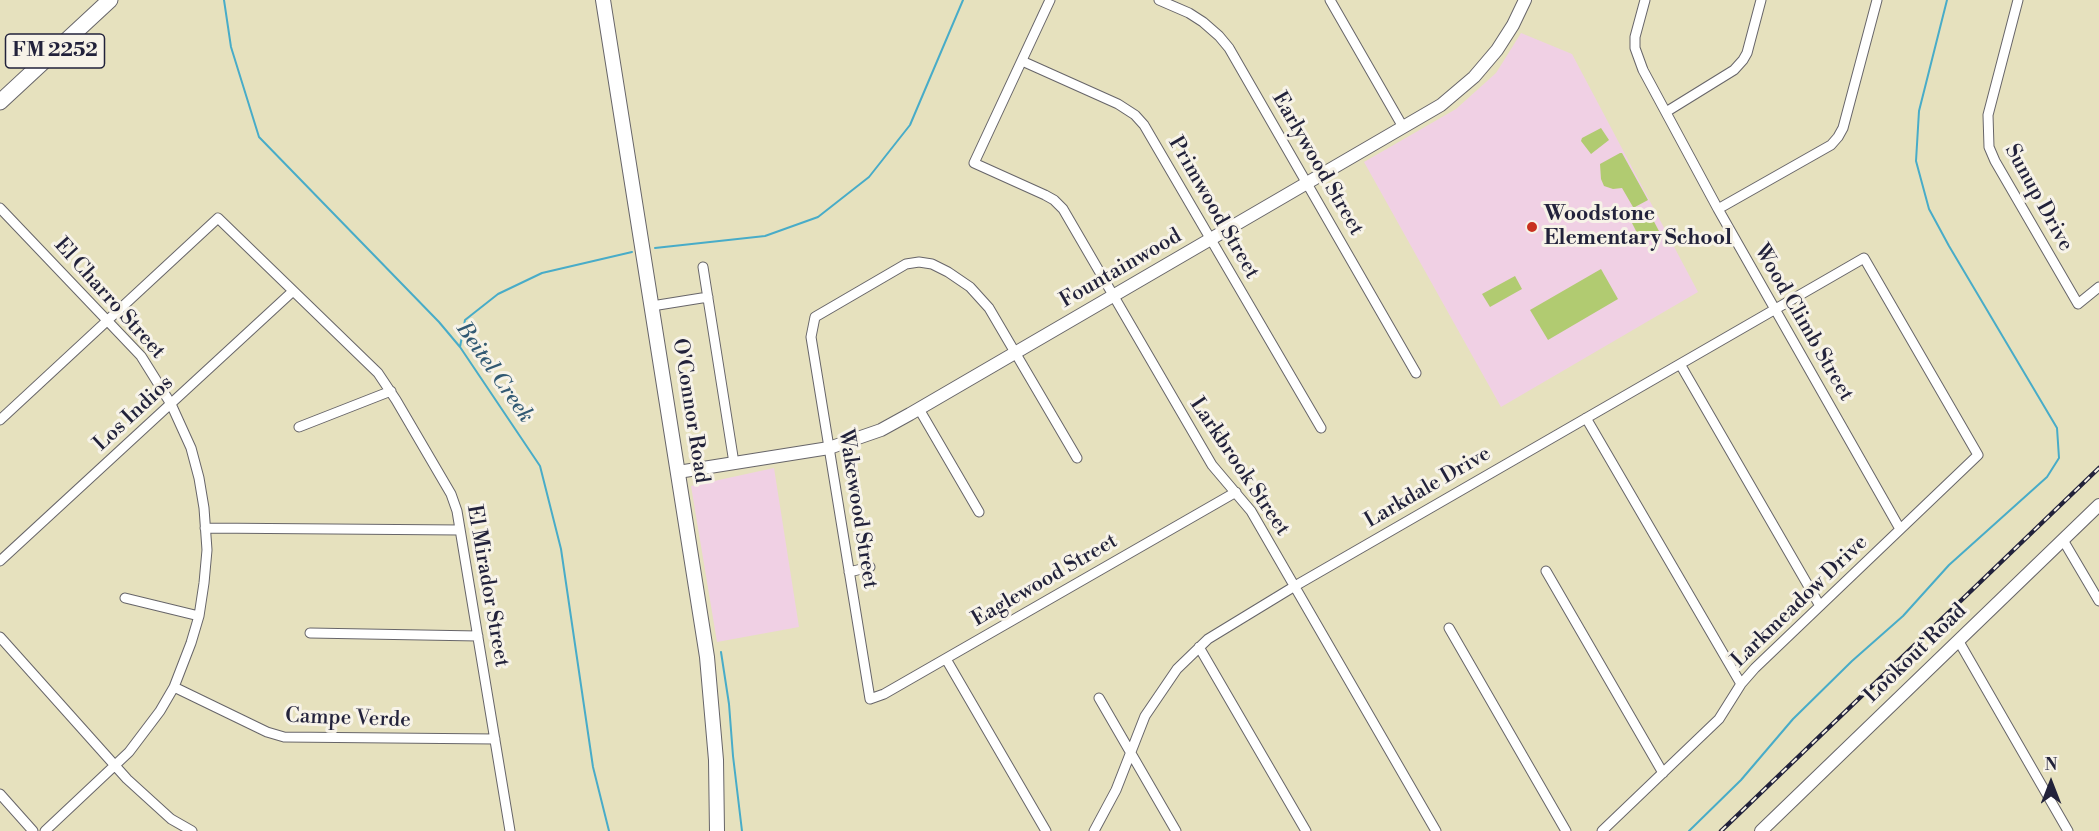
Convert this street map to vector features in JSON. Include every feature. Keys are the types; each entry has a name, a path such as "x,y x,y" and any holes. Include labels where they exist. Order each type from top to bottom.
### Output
{"main road":[{"name":"FM 2252","path":"0,102 110,0"},
{"name":"O'Connor Road","path":"603,0 711,685 716,760 717,831"}],"street":[{"path":"1022,61 1050,0"},
{"name":"Earlywood Street","path":"1160,0 1203,22 1229,48 1416,373"},
{"path":"1330,0 1404,127"},
{"name":"Fountainwood","path":"678,472 829,448 881,430 919,409 1441,105 1474,77 1497,50 1525,0"},
{"name":"Wood Climb Street","path":"1645,0 1635,37 1635,48 1643,70 1774,310 1900,530"},
{"path":"1666,112 1734,70 1743,60 1747,53 1761,0"},
{"path":"1718,209 1831,145 1838,137 1843,128 1877,0"},
{"name":"Sunup Drive","path":"2018,0 1988,115 1989,147 2078,304 2099,287"},
{"name":"Larkbrook Street","path":"1022,61 974,163 1054,200 1069,220 1212,465 1251,511 1436,831"},
{"name":"Primwood Street","path":"1022,61 1118,104 1135,115 1162,155 1209,240 1321,428"},
{"name":"El Charro Street","path":"0,208 141,356 171,404 191,448 204,508 207,550 199,616 174,687 147,729 115,767 45,831"},
{"name":"El Mirador Street","path":"108,321 218,218 369,364 391,391 451,494 457,511 510,831"},
{"name":"Larkdale Drive","path":"1094,831 1116,790 1145,716 1156,698 1177,669 1199,647 1220,631 1864,258 1978,455"},
{"name":"Wakewood Street","path":"870,699 811,337 814,317 906,264 919,262 932,264 970,287 989,308 1016,352"},
{"path":"703,267 734,463"},
{"name":"Los Indios","path":"0,561 292,292"},
{"path":"652,306 708,297"},
{"path":"0,420 108,321"},
{"path":"1016,352 1077,458"},
{"path":"1680,364 1821,606"},
{"path":"299,427 391,391"},
{"path":"919,409 979,512"},
{"path":"1586,418 1741,684"},
{"name":"Larkmeadow Drive","path":"1602,831 1719,719 1741,684 1755,668 1978,455"},
{"name":"Eaglewood Street","path":"870,699 884,694 946,659 1236,492"},
{"name":"Lookout Road","path":"1761,831 2099,506"},
{"path":"205,528 460,530"},
{"path":"2063,540 2099,601"},
{"path":"849,572 870,567"},
{"path":"1546,571 1663,773"},
{"path":"125,598 199,616"},
{"path":"1449,628 1566,831"},
{"path":"310,633 478,636"},
{"path":"0,636 115,767 171,819 192,831"},
{"path":"1958,640 2068,831"},
{"path":"1199,647 1306,831"},
{"path":"946,659 1046,831"},
{"name":"Campe Verde","path":"174,687 267,732 284,737 495,739"},
{"path":"1099,698 1176,831"},
{"path":"0,794 33,831"}],"shaded area":[{"name":"Woodstone Elementary School","path":"1521,33 1572,54 1698,292 1501,407 1364,162 1456,109 1496,73"},
{"path":"774,468 799,627 717,642 691,486"}],"green space":[{"path":"1601,128 1609,140 1591,154 1581,141 1582,138"},
{"path":"1620,153 1648,200 1635,207 1622,188 1613,189 1604,186 1601,179 1600,164"},
{"path":"1650,214 1660,233 1642,243 1632,223"},
{"path":"1601,269 1618,299 1548,340 1530,310"},
{"path":"1515,276 1522,289 1490,307 1482,294"}],"waterway":[{"name":"Beitel Creek","path":"224,0 231,47 259,137 439,322 460,347 540,466 561,549 593,767 609,831"},
{"path":"655,248 765,236 818,217 869,177 910,125 963,0"},
{"path":"1689,831 1741,780 1793,719 1852,661 1903,616 1949,565 2047,477 2059,458 2057,428 1929,209 1916,161 1919,111 1947,0"},
{"path":"460,347 465,320 498,294 542,273 632,252"},
{"path":"721,652 729,704 742,831"}],"railway":[{"path":"1721,831 2099,468"}],"place":[{"name":"Woodstone Elementary School","path":"1532,227"}]}
